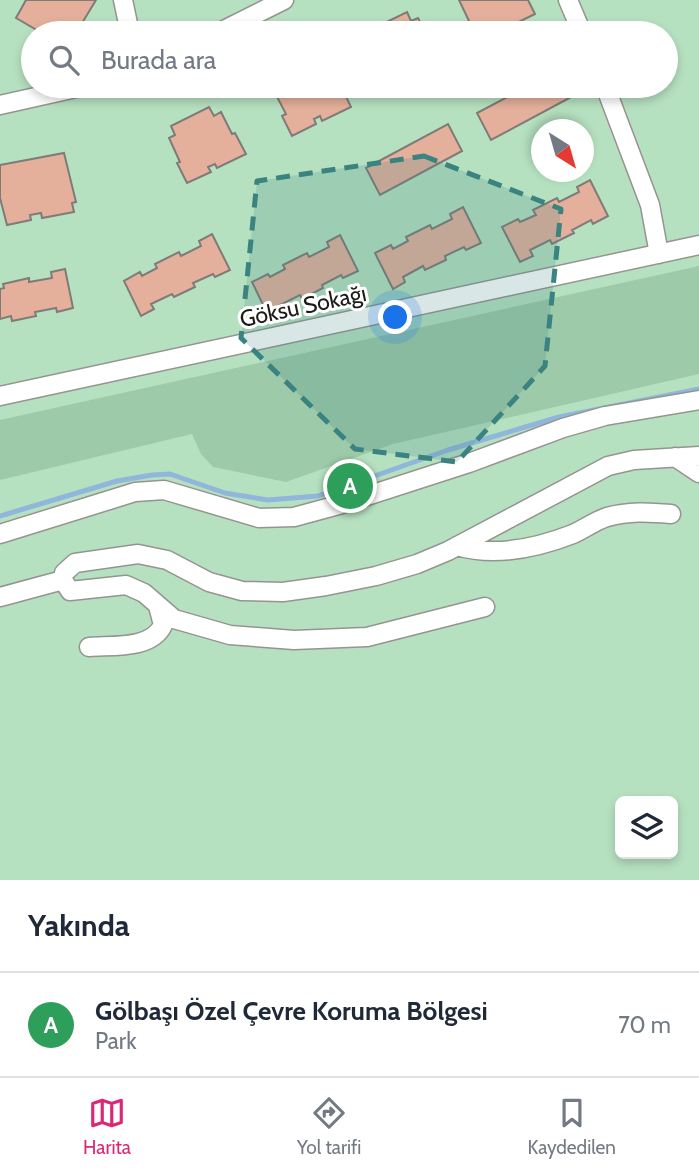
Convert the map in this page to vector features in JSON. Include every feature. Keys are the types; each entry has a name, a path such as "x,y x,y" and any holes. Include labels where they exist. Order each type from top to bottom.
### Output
{"street":[{"path":"122,0 127,21"},
{"path":"242,21 284,0"},
{"path":"568,0 577,21"},
{"path":"0,105 31,98"},
{"path":"610,98 650,205 659,254"},
{"name":"Göksu Sokağı","path":"0,396 699,245"},
{"path":"0,534 135,492 164,490 259,518 294,517 469,463 573,425 645,408 699,400"},
{"path":"485,607 368,637 294,640 230,635 204,629 174,619 144,593 126,585 70,591 63,580 64,573 75,563 138,554 167,560 209,582 242,591 283,592 376,576 417,564 457,546 608,466 634,460 699,456"},
{"path":"675,457 699,472"},
{"path":"457,546 474,551 533,546 575,533 603,518 637,511 671,514"},
{"path":"0,597 63,580"},
{"path":"89,647 139,643 151,639 160,632 163,625 158,606"}],"highlighted area":[{"path":"424,156 561,209 545,366 457,462 355,449 241,338 257,181"}],"green space":[{"path":"0,0 699,0 699,880 0,880"},
{"path":"699,266 699,374 393,444 286,482 213,467 201,454 192,434 0,480 0,420"}],"building":[{"path":"26,0 96,0 83,21 21,21 16,18"},
{"path":"459,0 528,0 535,14 520,21 469,21"},
{"path":"407,12 411,21 389,21"},
{"path":"278,98 347,98 351,107 322,121 320,116 314,119 316,124 292,136 282,116 286,114"},
{"path":"505,98 569,98 491,140 477,113"},
{"path":"209,107 214,116 221,112 246,154 217,168 215,164 208,167 211,172 187,183 169,138 175,135 171,126"},
{"path":"448,124 462,151 380,195 366,168"},
{"path":"64,153 76,202 72,203 74,212 42,218 41,213 30,215 31,220 7,225 0,198 0,165"},
{"path":"591,182 608,216 593,224 591,220 572,230 574,233 552,244 550,240 530,250 533,256 520,262 502,227 518,219 520,222 536,215 533,210 557,198 559,202 579,192 577,187"},
{"path":"463,207 481,243 445,256 446,260 425,270 423,266 403,277 405,282 393,289 375,253 391,245 393,249 408,241 406,237 430,225 432,229 452,219 450,214"},
{"path":"212,234 230,270 215,277 213,274 193,283 195,287 151,304 154,309 141,316 124,281 140,272 142,276 157,268 155,264 179,252 181,256 201,246 199,241"},
{"path":"340,235 358,271 343,278 341,275 302,299 300,295 280,305 282,310 269,317 252,282 268,274 270,277 285,269 283,265 307,253 309,257 329,247 327,242"},
{"path":"65,269 73,308 57,312 56,308 35,312 36,316 12,321 11,316 0,319 0,289 4,288 3,284 29,278 29,282 52,278 51,272"}],"waterway":[{"path":"0,516 117,481 152,475 170,474 225,493 268,500 318,496 448,450 559,417 699,389"}],"place":[{"name":"Gölbaşı Özel Çevre Koruma Bölgesi","path":"350,486"}]}
